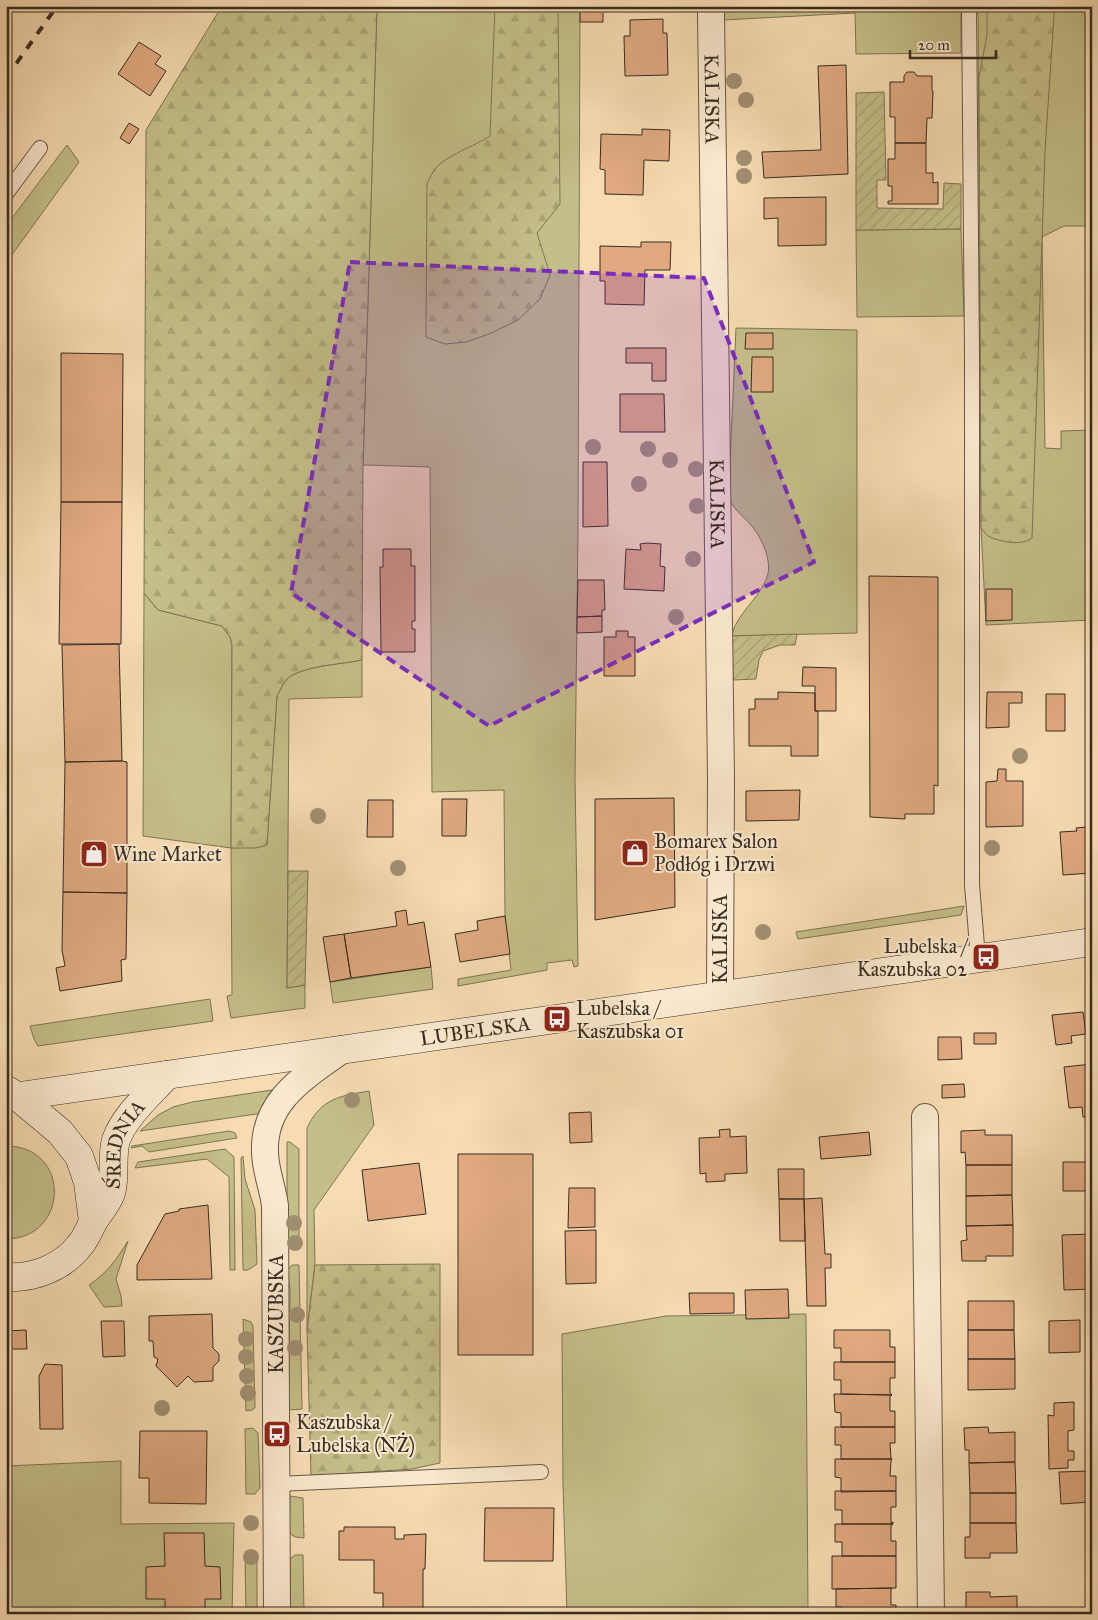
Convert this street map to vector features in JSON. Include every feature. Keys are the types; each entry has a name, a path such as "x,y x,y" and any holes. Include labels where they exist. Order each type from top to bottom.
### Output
{"main road":[{"name":"LUBELSKA","path":"10,1095 1092,942"},
{"name":"ŚREDNIA","path":"6,1277 27,1276 52,1268 73,1254 86,1237 110,1194 116,1141 122,1129 139,1106 168,1074"},
{"name":"ŚREDNIA","path":"10,1095 60,1132 79,1156 88,1182 93,1222"}],"street":[{"name":"KALISKA","path":"711,13 721,778 720,995"},
{"name":"KASZUBSKA","path":"277,1614 275,1206 266,1162 265,1143 269,1126 283,1097 297,1083 343,1049"},
{"path":"925,1117 931,1614"}],"lane":[{"path":"969,6 972,352 972,885 978,958"},
{"path":"6,194 40,148"},
{"path":"277,1484 541,1472"}],"highlighted area":[{"path":"350,262 704,278 814,562 489,726 291,593"}],"green space":[{"path":"222,6 377,6 363,465 362,660 302,671 287,679 283,685 277,696 267,845 256,848 231,848 232,645 230,637 222,626 158,610 144,593 146,130"},
{"path":"377,6 580,6 575,778 578,966 574,967 572,960 547,963 547,970 458,986 458,979 511,970 505,916 504,790 432,792 430,467 363,465"},
{"path":"495,6 558,6 560,204 537,233 550,275 540,299 518,320 489,334 466,342 445,344 426,337 427,183 440,164 453,155 490,136"},
{"path":"723,6 961,6 961,53 856,54 855,13 723,20"},
{"path":"978,6 1092,6 1092,226 1064,226 1042,237 1045,448 1061,449 1061,431 1092,430 1092,620 986,625 981,528"},
{"path":"987,6 1053,6 1054,17 1045,151 1032,538 1017,543 1005,542 990,537 981,528 979,77 987,35"},
{"path":"884,92 886,180 877,180 877,208 943,209 944,183 961,184 961,229 856,230 856,93"},
{"path":"67,145 79,162 6,263 6,226"},
{"path":"961,229 964,316 857,317 856,230"},
{"path":"736,328 857,330 857,633 732,636 738,621 764,585 768,571 767,556 762,542 729,498"},
{"path":"144,593 158,610 222,626 230,637 232,645 231,848 143,836"},
{"path":"797,634 795,645 780,645 763,651 759,660 756,679 733,680 732,636"},
{"path":"362,660 362,697 289,699 287,988 305,985 305,1008 231,1018 227,996 232,995 231,848 267,844 277,696 284,683 293,675 312,668"},
{"path":"288,871 308,871 305,985 287,988"},
{"path":"964,906 961,915 798,939 796,932"},
{"path":"431,967 433,989 333,1003 330,982"},
{"path":"210,999 213,1021 38,1046 30,1026"},
{"path":"274,1091 263,1113 140,1131 158,1115 173,1107 192,1102"},
{"path":"369,1091 374,1125 314,1210 315,1265 307,1331 307,1128 312,1118 325,1104 340,1097"},
{"path":"229,1131 235,1133 237,1138 149,1152 142,1146 131,1148 132,1146"},
{"path":"287,1142 290,1142 299,1149 299,1245 294,1245 287,1240"},
{"path":"6,1146 28,1150 43,1161 52,1175 54,1192 51,1210 42,1224 27,1235 6,1239"},
{"path":"225,1149 234,1157 235,1270 230,1270 229,1177 207,1159 135,1168 138,1162"},
{"path":"243,1156 245,1179 255,1210 257,1264 248,1270 243,1270 241,1158"},
{"path":"128,1241 116,1279 122,1306 104,1307 89,1285 111,1265"},
{"path":"440,1264 440,1463 412,1469 311,1476 307,1331 315,1265"},
{"path":"292,1265 299,1265 302,1409 288,1410 290,1292 288,1270"},
{"path":"806,1314 808,1614 567,1614 563,1486 562,1334 666,1316"},
{"path":"243,1319 251,1322 253,1326 255,1408 246,1411"},
{"path":"253,1428 258,1433 260,1488 255,1494 246,1494 245,1429"},
{"path":"121,1461 121,1524 234,1523 232,1614 6,1614 6,1466"},
{"path":"290,1496 303,1498 304,1538 295,1537 289,1533"},
{"path":"245,1553 257,1554 257,1614 246,1614"},
{"path":"295,1555 303,1555 304,1614 290,1614 290,1559"}],"building":[{"path":"580,6 603,6 603,22 580,22"},
{"path":"663,19 663,33 667,33 668,75 625,76 624,36 630,36 630,20"},
{"path":"139,42 161,56 155,64 166,71 150,96 118,74"},
{"path":"846,65 848,174 764,178 762,152 821,150 818,66"},
{"path":"907,72 914,72 917,76 932,76 932,118 927,118 926,143 895,143 895,117 890,117 890,82 904,82 904,76"},
{"path":"129,123 139,129 129,144 120,138"},
{"path":"642,129 670,130 669,161 644,160 643,195 605,194 605,170 600,169 601,134 642,135"},
{"path":"895,143 926,143 926,173 933,173 933,183 938,182 938,204 888,204 888,201 892,201 892,186 888,186 888,159 895,159"},
{"path":"826,197 826,245 778,246 778,218 764,219 764,198"},
{"path":"641,242 671,242 670,270 645,270 644,305 605,304 605,281 600,281 600,246 641,247"},
{"path":"746,333 773,333 773,349 745,349"},
{"path":"626,348 666,348 666,381 652,381 652,363 626,363"},
{"path":"61,353 123,354 122,502 61,502"},
{"path":"752,357 773,357 773,392 751,392"},
{"path":"620,394 664,394 665,432 620,432"},
{"path":"583,462 607,462 608,526 583,527"},
{"path":"61,502 122,502 121,644 59,644"},
{"path":"640,544 661,544 660,566 665,567 664,591 624,589 626,549 641,550"},
{"path":"383,549 411,549 411,566 415,566 415,621 412,621 412,629 415,629 415,652 381,652 380,567 383,567"},
{"path":"869,576 938,577 938,786 934,785 934,814 905,814 905,819 870,817"},
{"path":"578,580 604,580 605,610 602,610 602,616 577,617"},
{"path":"986,589 1012,589 1012,620 986,621"},
{"path":"602,616 602,632 577,633 577,617"},
{"path":"616,631 628,631 628,637 635,637 635,676 604,676 604,637 616,637"},
{"path":"119,644 122,761 65,762 62,645"},
{"path":"803,667 836,668 836,711 815,711 815,686 802,686"},
{"path":"778,692 815,693 815,711 818,711 818,756 791,756 791,746 749,746 749,709 755,709 755,699 778,699"},
{"path":"987,692 1022,692 1022,703 1009,703 1009,727 986,728"},
{"path":"1046,694 1065,694 1065,731 1046,731"},
{"path":"65,762 127,762 127,893 63,892"},
{"path":"998,769 1006,769 1006,781 1023,781 1023,826 986,827 986,782 997,781"},
{"path":"800,790 799,820 746,821 746,791"},
{"name":"Bomarex Salon Podłóg i Drzwi","path":"674,798 675,907 595,920 595,799"},
{"path":"442,799 467,799 466,836 442,836"},
{"path":"368,800 393,800 393,837 367,837"},
{"path":"1087,827 1088,830 1092,830 1092,873 1063,875 1060,832 1077,831 1076,828"},
{"path":"63,892 127,893 126,959 121,960 122,981 60,991 56,968 65,966 62,950"},
{"path":"406,910 408,925 424,922 431,967 351,978 344,934 397,926 395,912"},
{"path":"505,916 510,954 460,962 455,934 478,930 477,921"},
{"path":"344,934 351,978 330,982 323,937"},
{"path":"1083,1012 1086,1034 1071,1036 1072,1043 1056,1045 1052,1015"},
{"path":"974,1033 996,1033 996,1044 974,1044"},
{"path":"938,1037 961,1037 962,1059 938,1060"},
{"path":"1092,1064 1092,1116 1083,1117 1082,1107 1069,1108 1064,1067"},
{"path":"964,1084 965,1097 942,1098 942,1085"},
{"path":"591,1112 592,1142 570,1143 569,1113"},
{"path":"730,1129 730,1137 746,1136 747,1173 725,1174 725,1181 706,1182 706,1173 700,1174 699,1138 720,1137 719,1130"},
{"path":"985,1130 985,1135 1012,1135 1012,1165 966,1165 965,1152 961,1153 961,1131"},
{"path":"869,1132 871,1155 821,1159 819,1137"},
{"path":"458,1154 533,1154 533,1355 458,1355"},
{"path":"1063,1162 1092,1162 1092,1191 1063,1191"},
{"path":"419,1163 426,1214 368,1221 362,1170"},
{"path":"966,1165 1012,1165 1012,1195 966,1196"},
{"path":"778,1169 804,1169 804,1199 779,1199"},
{"path":"569,1188 595,1188 595,1227 568,1228"},
{"path":"1012,1195 1013,1225 966,1226 966,1196"},
{"path":"822,1198 825,1254 831,1254 831,1268 825,1268 826,1306 807,1306 804,1199"},
{"path":"779,1199 804,1199 805,1241 780,1241"},
{"path":"208,1205 212,1279 137,1280 137,1265 165,1214 179,1211 179,1209"},
{"path":"1013,1225 1013,1256 986,1256 986,1261 962,1261 961,1241 967,1240 966,1226"},
{"path":"596,1230 596,1283 566,1284 565,1231"},
{"path":"1092,1234 1092,1289 1064,1290 1062,1235"},
{"path":"788,1289 789,1318 746,1319 745,1290"},
{"path":"689,1293 734,1293 734,1313 690,1314"},
{"path":"968,1301 1014,1301 1014,1330 968,1330"},
{"path":"212,1314 213,1348 219,1354 219,1361 213,1367 213,1381 194,1382 188,1376 177,1387 156,1366 158,1359 154,1357 153,1341 149,1341 149,1316"},
{"path":"1080,1320 1080,1352 1049,1353 1049,1321"},
{"path":"101,1321 124,1321 125,1356 103,1357"},
{"path":"26,1330 27,1349 6,1349 6,1331"},
{"path":"834,1330 890,1330 890,1347 895,1347 895,1362 841,1362 841,1348 834,1348"},
{"path":"968,1330 1014,1330 1015,1359 968,1359"},
{"path":"968,1359 1015,1359 1015,1389 968,1390"},
{"path":"834,1362 895,1362 895,1378 890,1378 890,1393 892,1395 841,1394 841,1380 834,1380"},
{"path":"45,1364 62,1365 63,1429 40,1429 39,1376"},
{"path":"834,1394 892,1395 890,1396 890,1411 895,1411 895,1427 841,1427 841,1413 835,1412"},
{"path":"1074,1402 1074,1430 1068,1431 1068,1451 1074,1451 1074,1460 1068,1460 1068,1468 1049,1469 1048,1415 1054,1416 1054,1403"},
{"path":"835,1427 895,1427 895,1443 890,1443 892,1459 841,1459 841,1445 835,1445"},
{"path":"988,1427 989,1433 1015,1432 1015,1462 969,1463 969,1450 965,1450 964,1428"},
{"path":"140,1431 207,1431 206,1504 149,1503 149,1478 139,1478"},
{"path":"835,1459 892,1459 890,1476 896,1476 896,1491 841,1492 841,1478 835,1477"},
{"path":"1015,1462 1016,1493 970,1493 969,1463"},
{"path":"1090,1471 1091,1502 1061,1504 1059,1472"},
{"path":"835,1491 896,1491 896,1507 891,1507 891,1523 893,1522 893,1524 842,1524 842,1510 835,1510"},
{"path":"970,1493 1016,1493 1016,1523 970,1523"},
{"path":"485,1508 554,1508 553,1561 484,1561"},
{"path":"970,1523 1016,1523 1017,1553 990,1553 990,1558 965,1558 965,1537 970,1537"},
{"path":"835,1524 893,1524 891,1526 891,1541 896,1541 896,1556 842,1556 842,1542 835,1542"},
{"path":"344,1527 395,1527 395,1539 404,1539 404,1535 426,1534 425,1569 423,1569 423,1610 383,1610 383,1593 374,1593 374,1560 339,1560 339,1531 344,1531"},
{"path":"164,1533 204,1533 205,1566 220,1567 221,1599 205,1599 205,1614 165,1614 165,1599 146,1599 146,1567 165,1566"},
{"path":"832,1556 896,1556 896,1588 832,1589"},
{"path":"892,1588 891,1605 896,1605 896,1614 842,1614 842,1607 836,1607 836,1589"},
{"path":"966,1592 990,1592 990,1597 1017,1596 1017,1614 966,1614"}],"railway":[{"path":"6,78 57,6"}],"place":[{"name":"Bomarex Salon Podłóg i Drzwi","path":"635,853"},
{"name":"Wine Market","path":"94,854"},
{"name":"Lubelska / Kaszubska 02","path":"986,957"},
{"name":"Lubelska / Kaszubska 01","path":"557,1019"},
{"name":"Kaszubska / Lubelska (NŻ)","path":"277,1434"}]}
